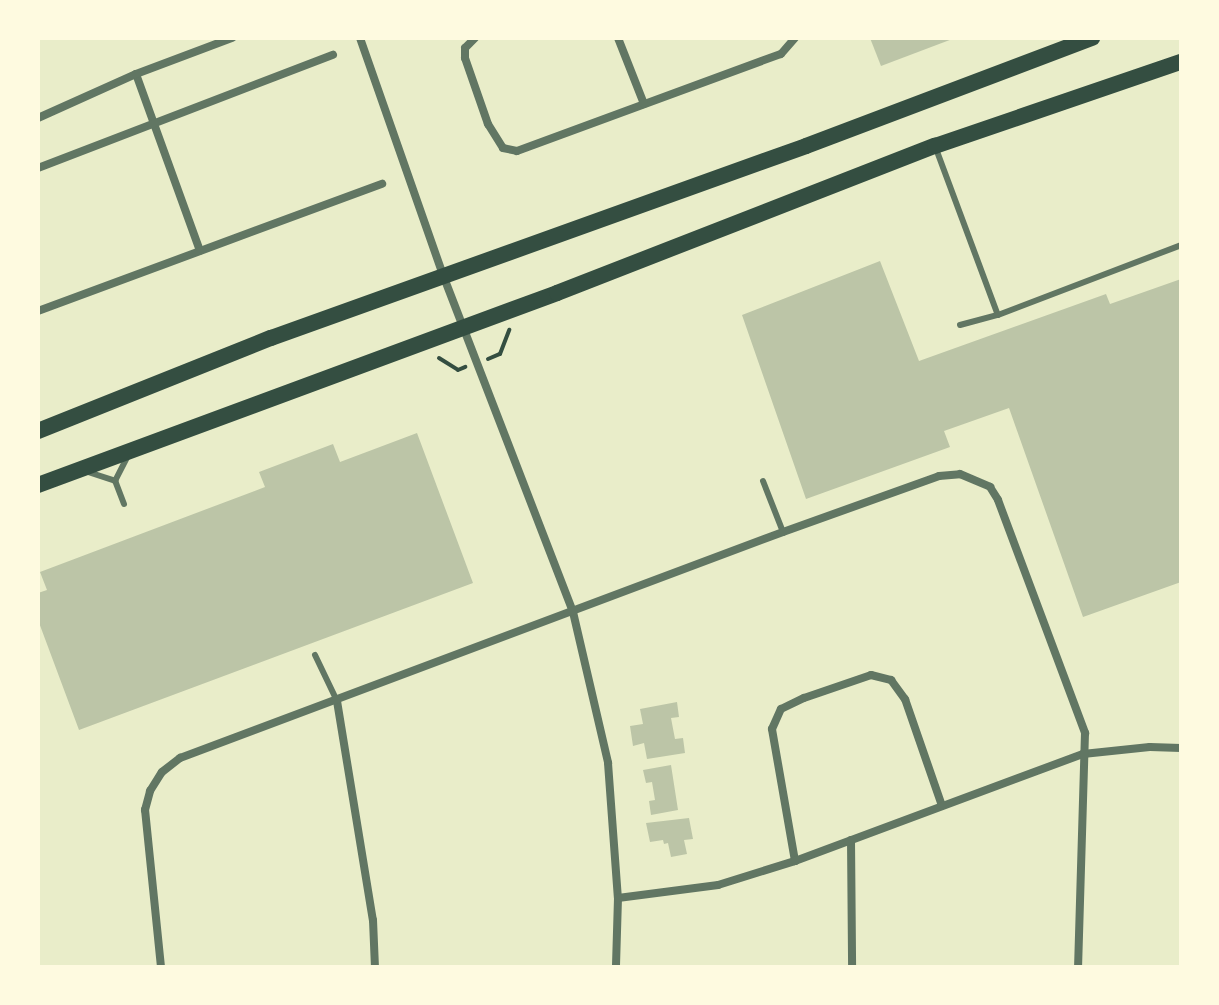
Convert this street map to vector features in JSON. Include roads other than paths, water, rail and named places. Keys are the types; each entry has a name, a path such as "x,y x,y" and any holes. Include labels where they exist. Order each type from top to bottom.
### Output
{"main road":[{"path":"38,431 239,350 793,151 1092,38"},
{"path":"38,485 463,327 935,146 1181,62"}],"street":[{"path":"38,118 136,74 232,38"},
{"path":"360,38 443,275 573,612 608,763 618,898 616,967"},
{"path":"475,38 465,48 465,58 492,133 509,151 529,148 781,54 795,38"},
{"path":"618,38 644,104"},
{"path":"38,168 333,55"},
{"path":"136,74 200,251"},
{"path":"38,311 382,184"},
{"path":"161,967 145,810 150,791 162,772 180,758 783,532 950,474 975,478 990,487 1006,520 1085,733 1078,967"},
{"path":"795,861 772,729 781,709 804,698 871,675 891,680 905,699 942,806"},
{"path":"337,701 373,920 375,967"},
{"path":"618,898 718,885 795,861 1083,754 1150,747 1181,748"},
{"path":"851,840 852,967"}],"lane":[{"path":"935,146 998,315"},
{"path":"960,325 998,315 1181,245"},
{"path":"115,481 132,450"},
{"path":"80,469 115,481 124,504"},
{"path":"763,481 783,532"},
{"path":"315,655 337,701"}]}
